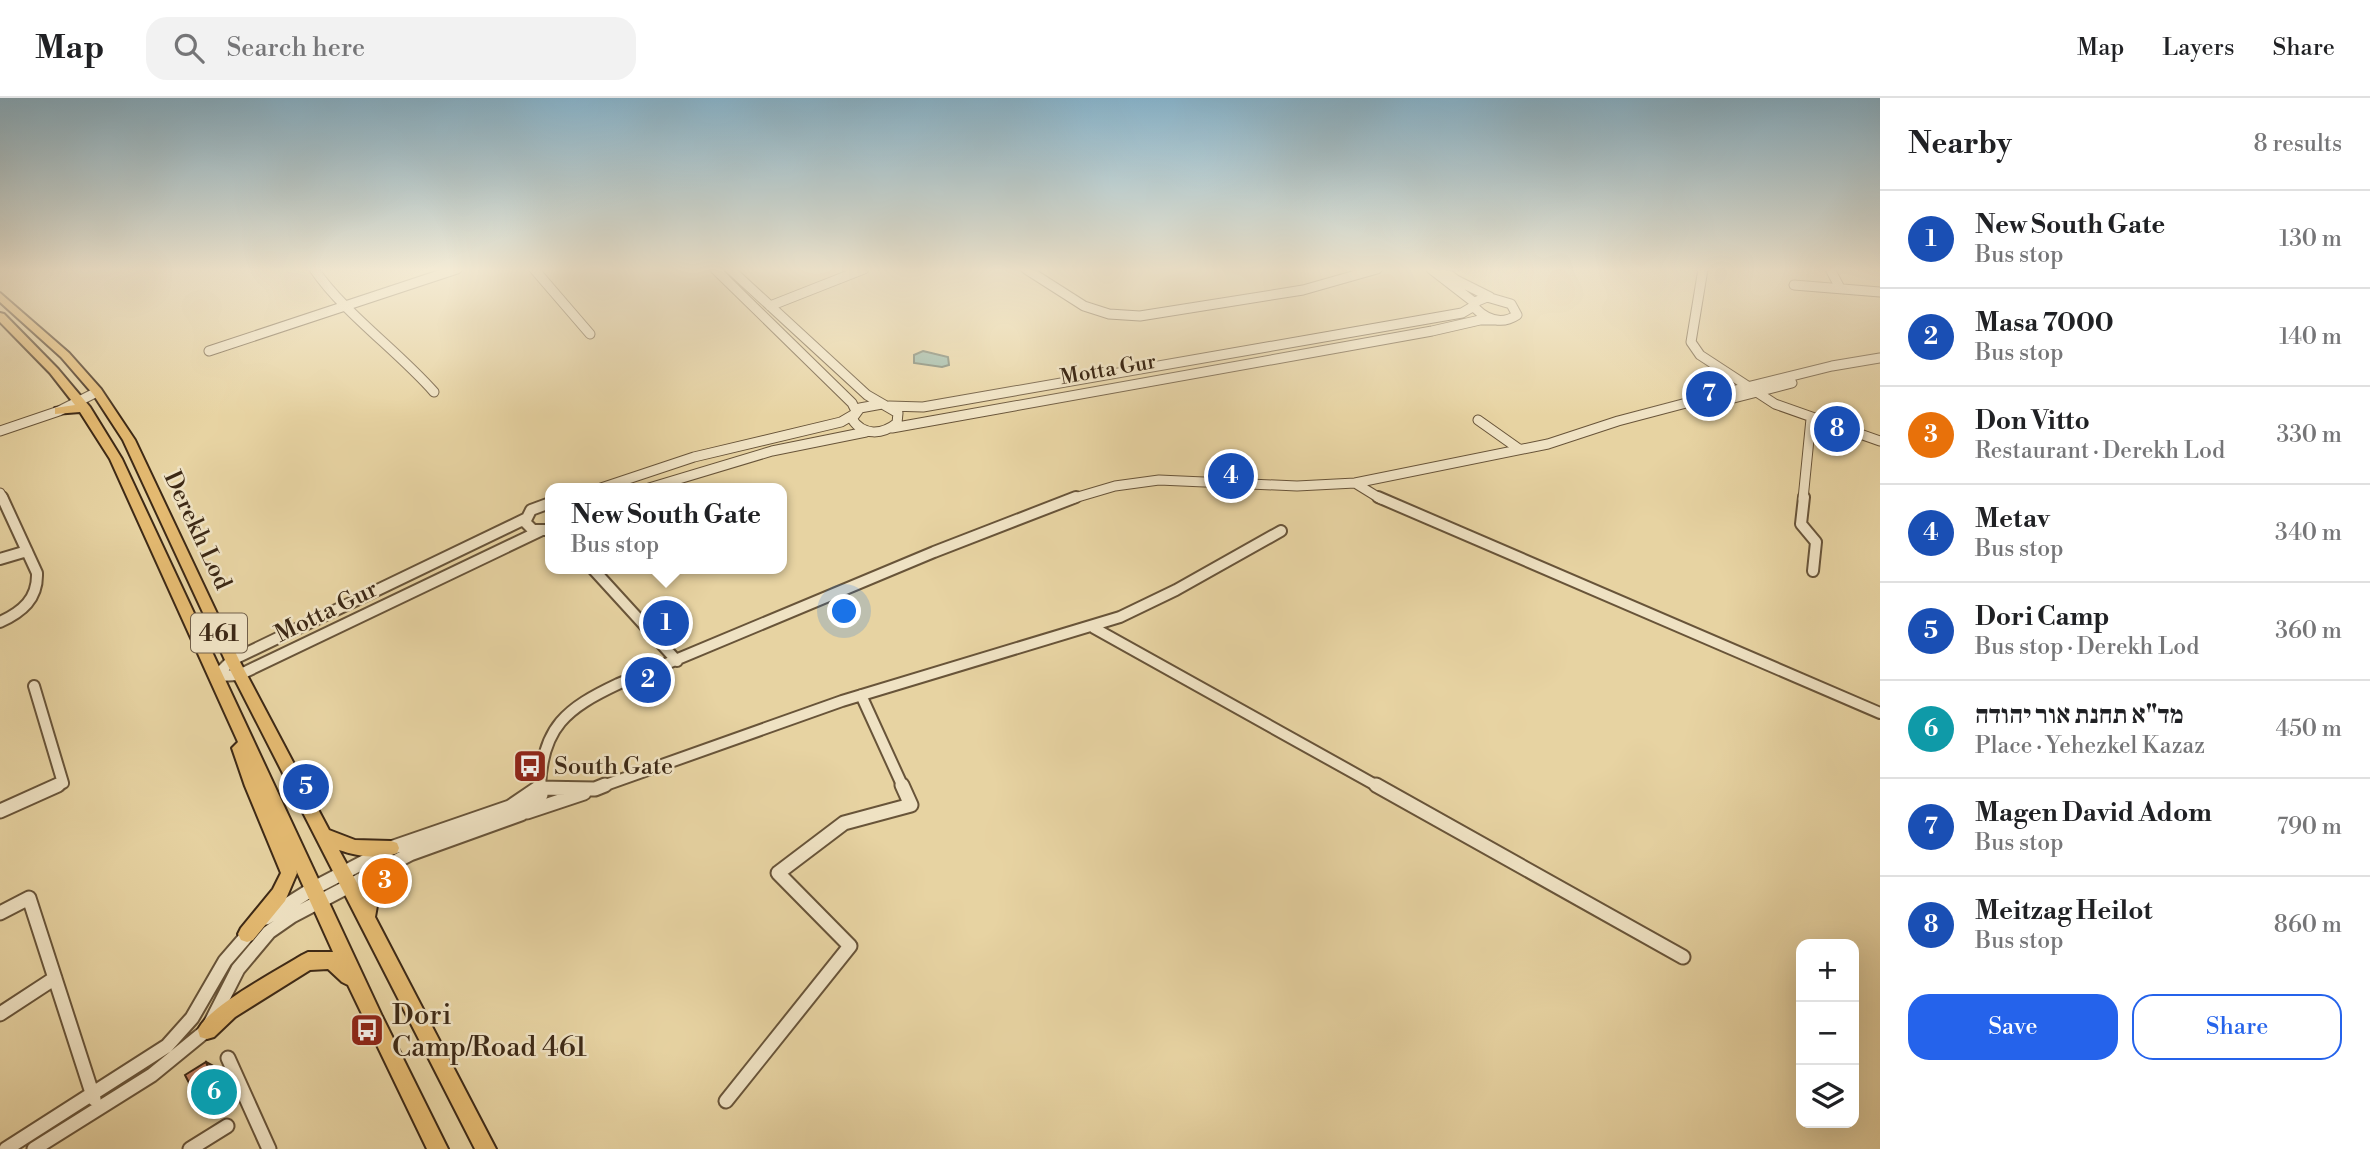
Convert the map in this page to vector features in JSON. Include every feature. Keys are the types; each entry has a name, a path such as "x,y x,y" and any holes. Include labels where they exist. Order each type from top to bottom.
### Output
{"main road":[{"name":"Derekh Lod","path":"2,318 78,400 116,460 363,997 438,1149"},
{"name":"Derekh Lod","path":"24,318 65,355 97,392 129,440 239,675 486,1149"},
{"path":"68,398 78,400 77,408 58,409 68,398"},
{"path":"228,706 246,769 289,873 279,895 247,934"},
{"path":"322,835 353,849 388,857 368,891 365,919"},
{"path":"207,1030 229,1011 308,961 331,960 344,970 363,997"}],"street":[{"path":"209,351 309,318"},
{"path":"359,318 407,362 434,392"},
{"path":"576,318 590,334"},
{"path":"766,318 852,402 854,424 867,432"},
{"path":"666,483 772,451 879,432 891,428 899,418 894,409 867,396 783,318"},
{"name":"Motta Gur","path":"885,405 923,407 1433,318"},
{"path":"1492,318 1513,318"},
{"path":"1695,318 1691,342 1700,355 1746,387 1792,412 1880,441"},
{"name":"Motta Gur","path":"891,428 1480,320 1497,320"},
{"path":"521,814 541,795 538,788 546,752 560,720 601,693 1057,504 1115,486 1180,480 1297,486 1355,484 1548,444 1618,421 1746,387 1832,366 1880,358"},
{"path":"1618,421 1635,423 1880,364"},
{"path":"1785,385 1778,397 1792,412"},
{"path":"78,400 97,392"},
{"path":"616,483 694,457 841,422 866,405 885,405"},
{"path":"0,431 58,409"},
{"path":"1811,419 1801,524 1816,542 1813,571"},
{"path":"1478,420 1518,449"},
{"path":"1355,484 1379,498 1880,713"},
{"path":"0,493 37,573 39,585 30,603 0,622"},
{"name":"Motta Gur","path":"216,676 232,660 525,519 536,507 545,505"},
{"path":"525,519 529,528 545,531"},
{"name":"Motta Gur","path":"216,676 239,675 545,531"},
{"path":"388,857 596,789 861,695 1068,632 1094,628 1191,581 1281,531"},
{"path":"0,559 27,551"},
{"path":"598,574 677,661"},
{"path":"1094,628 1682,957"},
{"path":"0,811 63,783 34,687"},
{"path":"726,1101 850,946 778,873 844,823 911,805 861,695"},
{"path":"34,1149 167,1046 192,1018 225,961 247,934 286,904 316,895 388,857 510,807 538,788 596,789"},
{"path":"6,1149 95,1101 152,1075 207,1030 238,969 251,951 269,932 316,895"},
{"path":"0,913 29,898 95,1101"},
{"path":"0,1014 55,978"},
{"path":"228,1058 269,1149"},
{"path":"190,1149 228,1126"}],"shaded area":[{"path":"923,351 948,357 949,365 942,367 914,363 914,355"}],"building":[{"path":"206,1062 220,1096 201,1106 185,1075"}],"place":[{"name":"Magen David Adom","path":"1709,394"},
{"name":"Meitzag Heilot","path":"1837,429"},
{"name":"Metav","path":"1231,476"},
{"name":"New South Gate","path":"666,623"},
{"name":"Masa 7000","path":"648,680"},
{"name":"South Gate","path":"530,766"},
{"name":"Dori Camp","path":"306,787"},
{"name":"Don Vitto","path":"385,881"},
{"name":"Dori Camp/Road 461","path":"367,1030"},
{"name":"מד\"א תחנת אור יהודה","path":"214,1092"}]}
